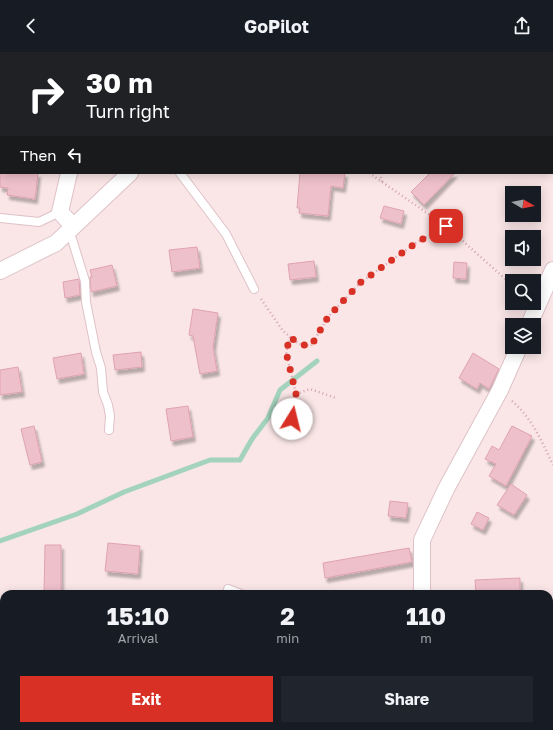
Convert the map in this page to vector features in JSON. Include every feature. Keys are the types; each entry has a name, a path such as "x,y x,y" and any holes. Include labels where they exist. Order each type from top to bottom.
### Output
{"street":[{"path":"69,174 60,212 70,229"},
{"path":"0,271 56,243 129,174"},
{"path":"532,318 553,270"},
{"path":"422,590 422,540 446,489 500,390 516,354"}],"lane":[{"path":"181,174 226,234 254,289"},
{"path":"0,218 39,222 60,212"},
{"path":"70,229 85,281 86,302 96,352 101,368 103,392 110,416 109,430"}],"path":[{"path":"370,174 446,226 505,279"},
{"path":"380,174 382,182"},
{"path":"254,289 282,330 299,344 311,346 328,317 361,282 416,243 446,226"},
{"path":"290,337 286,352 296,394 292,419"},
{"path":"296,394 310,390 336,398"},
{"path":"500,390 521,409 534,427 553,465"}],"building":[{"path":"0,174 38,174 35,199 7,195 8,188 0,187"},
{"path":"300,174 345,174 343,188 331,186 328,216 299,213 300,208 297,208"},
{"path":"429,174 454,174 424,205 411,192"},
{"path":"384,206 404,211 401,224 380,218"},
{"path":"197,247 200,268 172,272 169,250"},
{"path":"314,261 316,277 290,280 288,264"},
{"path":"454,262 467,263 466,279 453,278"},
{"path":"112,265 117,286 91,292 90,277 92,277 90,270"},
{"path":"79,279 80,295 65,298 63,282"},
{"path":"193,309 218,313 213,347 217,371 200,374 193,336 189,335"},
{"path":"141,352 142,367 115,370 113,355"},
{"path":"81,353 84,374 57,379 53,358"},
{"path":"473,353 499,369 489,389 480,383 477,389 459,378"},
{"path":"18,367 22,392 0,395 0,370"},
{"path":"188,406 193,437 171,441 166,409"},
{"path":"34,426 42,462 30,465 21,429"},
{"path":"512,426 532,436 506,486 489,476 496,464 485,459 492,446 499,450"},
{"path":"511,484 527,495 514,515 497,505"},
{"path":"390,501 408,503 406,518 388,516"},
{"path":"477,512 489,518 483,530 471,524"},
{"path":"108,543 140,546 138,574 105,571"},
{"path":"45,545 61,545 61,590 44,590"},
{"path":"409,548 412,562 325,578 323,563"},
{"path":"520,578 520,590 476,590 475,580"}],"waterway":[{"path":"0,541 77,514 124,492 210,460 240,460 252,439 268,418 280,390 317,361"},
{"path":"441,730 446,730"}],"route":[{"path":"292,419 296,394 286,352 290,337 299,344 311,346 328,317 361,282 416,243 446,226"}]}
